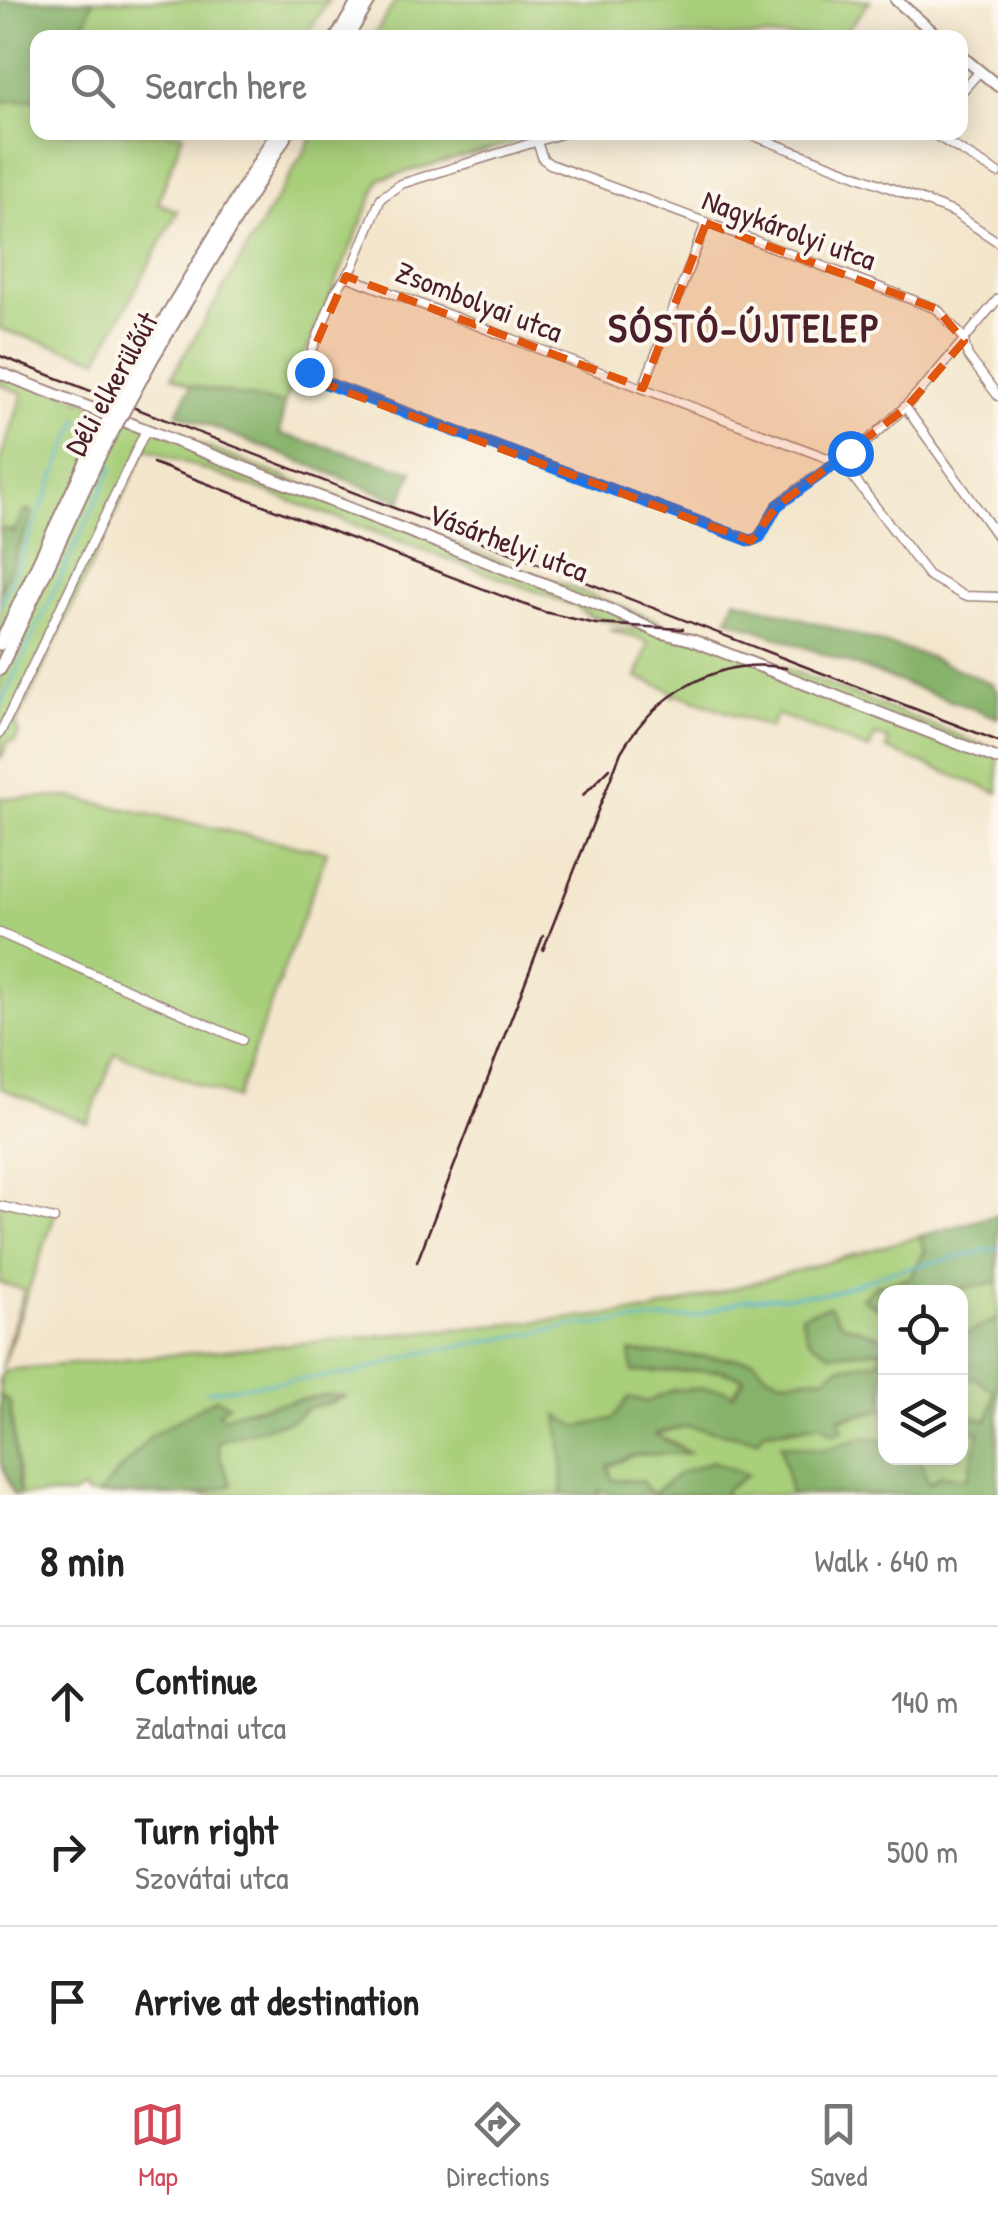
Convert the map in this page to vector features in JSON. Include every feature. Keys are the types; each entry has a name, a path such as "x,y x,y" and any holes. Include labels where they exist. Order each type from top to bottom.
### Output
{"main road":[{"path":"341,30 360,0"},
{"path":"352,30 370,0"},
{"name":"Déli elkerülőút","path":"0,644 94,455 272,140"},
{"name":"Déli elkerülőút","path":"147,357 283,140"},
{"name":"Déli elkerülőút","path":"0,669 94,455"}],"street":[{"path":"896,0 931,30"},
{"path":"968,61 998,86"},
{"path":"968,85 980,71"},
{"path":"543,140 394,186 376,207 346,276 334,292 308,362 309,372 317,380 751,541 760,537 777,506 836,460 861,446 906,408 998,299"},
{"path":"765,140 954,212 998,242"},
{"path":"943,140 998,173"},
{"name":"Nagykárolyi utca","path":"537,142 550,164 937,309 951,322 968,356 998,396"},
{"path":"643,388 706,222"},
{"name":"Zsombolyai utca","path":"346,276 836,460 847,468 928,576 964,596 998,597"},
{"name":"Vásárhelyi utca","path":"0,373 604,606 658,632 692,640 998,760"},
{"path":"906,408 998,537"},
{"path":"0,732 146,430"},
{"path":"0,934 242,1040"},
{"path":"0,1206 54,1219"}],"highlighted area":[{"path":"706,223 937,309 964,341 906,408 777,506 751,541 317,381 308,362 346,276 643,388"}],"green space":[{"path":"0,0 93,0 82,30 30,30 30,100 0,102"},
{"path":"93,0 329,0 310,30 82,30"},
{"path":"396,0 871,0 847,30 377,30"},
{"path":"30,100 30,140 180,140 158,203 178,211 98,359 0,329 0,102"},
{"path":"311,140 523,140 380,179 284,404 191,386 172,376"},
{"path":"0,368 662,623 595,618 576,606 146,448 16,725 19,731 15,741 8,743 0,760 0,593 33,513 13,536 11,530 0,529 0,460 23,393 0,385"},
{"path":"191,386 284,404 280,434 413,471 401,501 177,413"},
{"path":"24,511 33,513 0,593 0,529 11,530 13,534"},
{"path":"735,599 929,657 992,684 998,692 998,718 728,619"},
{"path":"608,629 667,629 718,642 998,751 998,793 886,749 889,740 875,735 869,750 777,714 770,728 678,694 674,697 669,689 637,678 649,642"},
{"path":"69,797 327,852 236,1099 115,1053 88,1123 0,1088 0,798"},
{"path":"0,1199 42,1205 56,1212 1,1369 24,1290 0,1283"},
{"path":"998,1215 998,1282 968,1287 878,1285 878,1308 862,1298 876,1285 910,1278 925,1251 920,1236"},
{"path":"920,1236 925,1251 910,1279 876,1285 863,1299 878,1308 878,1336 841,1323 808,1339 831,1354 878,1351 878,1362 840,1367 825,1377 782,1380 765,1372 753,1360 630,1352 633,1372 719,1370 744,1377 733,1395 673,1390 613,1419 579,1427 563,1465 562,1495 196,1495 231,1485 218,1441 291,1420 310,1407 334,1402 327,1395 240,1411 224,1418 217,1414 216,1398 151,1436 98,1495 87,1495 83,1490 71,1495 20,1495 10,1403 0,1395 0,1377 6,1370 652,1311"},
{"path":"998,1282 998,1318 968,1333 968,1287"},
{"path":"829,1306 841,1323 878,1336 878,1350 831,1354 808,1339 801,1315"},
{"path":"998,1318 998,1495 791,1495 781,1444 824,1450 865,1437 878,1440 878,1465 922,1465 929,1484 940,1475 968,1478 979,1432 968,1430 968,1416 989,1420 994,1392 976,1378 968,1379 968,1334"},
{"path":"630,1352 754,1360 765,1372 782,1380 825,1377 840,1367 878,1362 878,1410 839,1418 843,1431 834,1434 821,1424 764,1431 759,1440 687,1426 655,1434 689,1453 634,1455 608,1466 612,1480 642,1481 651,1495 599,1491 599,1495 562,1495 558,1416 579,1427 613,1419 629,1397 647,1402 673,1390 702,1388 725,1390 733,1395 744,1378 719,1370 633,1372"},
{"path":"976,1378 994,1391 989,1420 968,1416 968,1379"},
{"path":"0,1395 10,1403 20,1495 14,1495 0,1461"},
{"path":"327,1395 347,1396 310,1407 291,1420 218,1441 220,1458 232,1485 196,1495 98,1495 151,1436 216,1398 228,1405 218,1413 224,1417"},
{"path":"878,1411 878,1440 865,1437 824,1450 781,1445 791,1495 725,1495 746,1475 680,1473 651,1495 642,1481 612,1480 608,1466 634,1455 687,1453 654,1434 687,1426 759,1440 764,1431 798,1429"},
{"path":"968,1429 980,1431 968,1478 940,1475 929,1484 922,1465 968,1465"},
{"path":"712,1461 747,1475 725,1495 651,1495 680,1473"}],"waterway":[{"path":"0,606 80,417"},
{"path":"0,706 113,466"},
{"path":"207,1391 356,1373 421,1353 573,1326 694,1317 743,1300 830,1293 889,1272 998,1248"}],"railway":[{"path":"0,356 998,741"},
{"path":"153,463 544,612 596,624 683,629"},
{"path":"543,950 621,752 635,731 670,697 713,674 761,666 786,668"},
{"path":"583,795 610,768"},
{"path":"417,1262 543,936"}],"district":[{"name":"SÓSTÓ-ÚJTELEP","path":"745,328"}],"route":[{"path":"309,372 317,380 751,541 760,537 777,506 850,453"}]}
